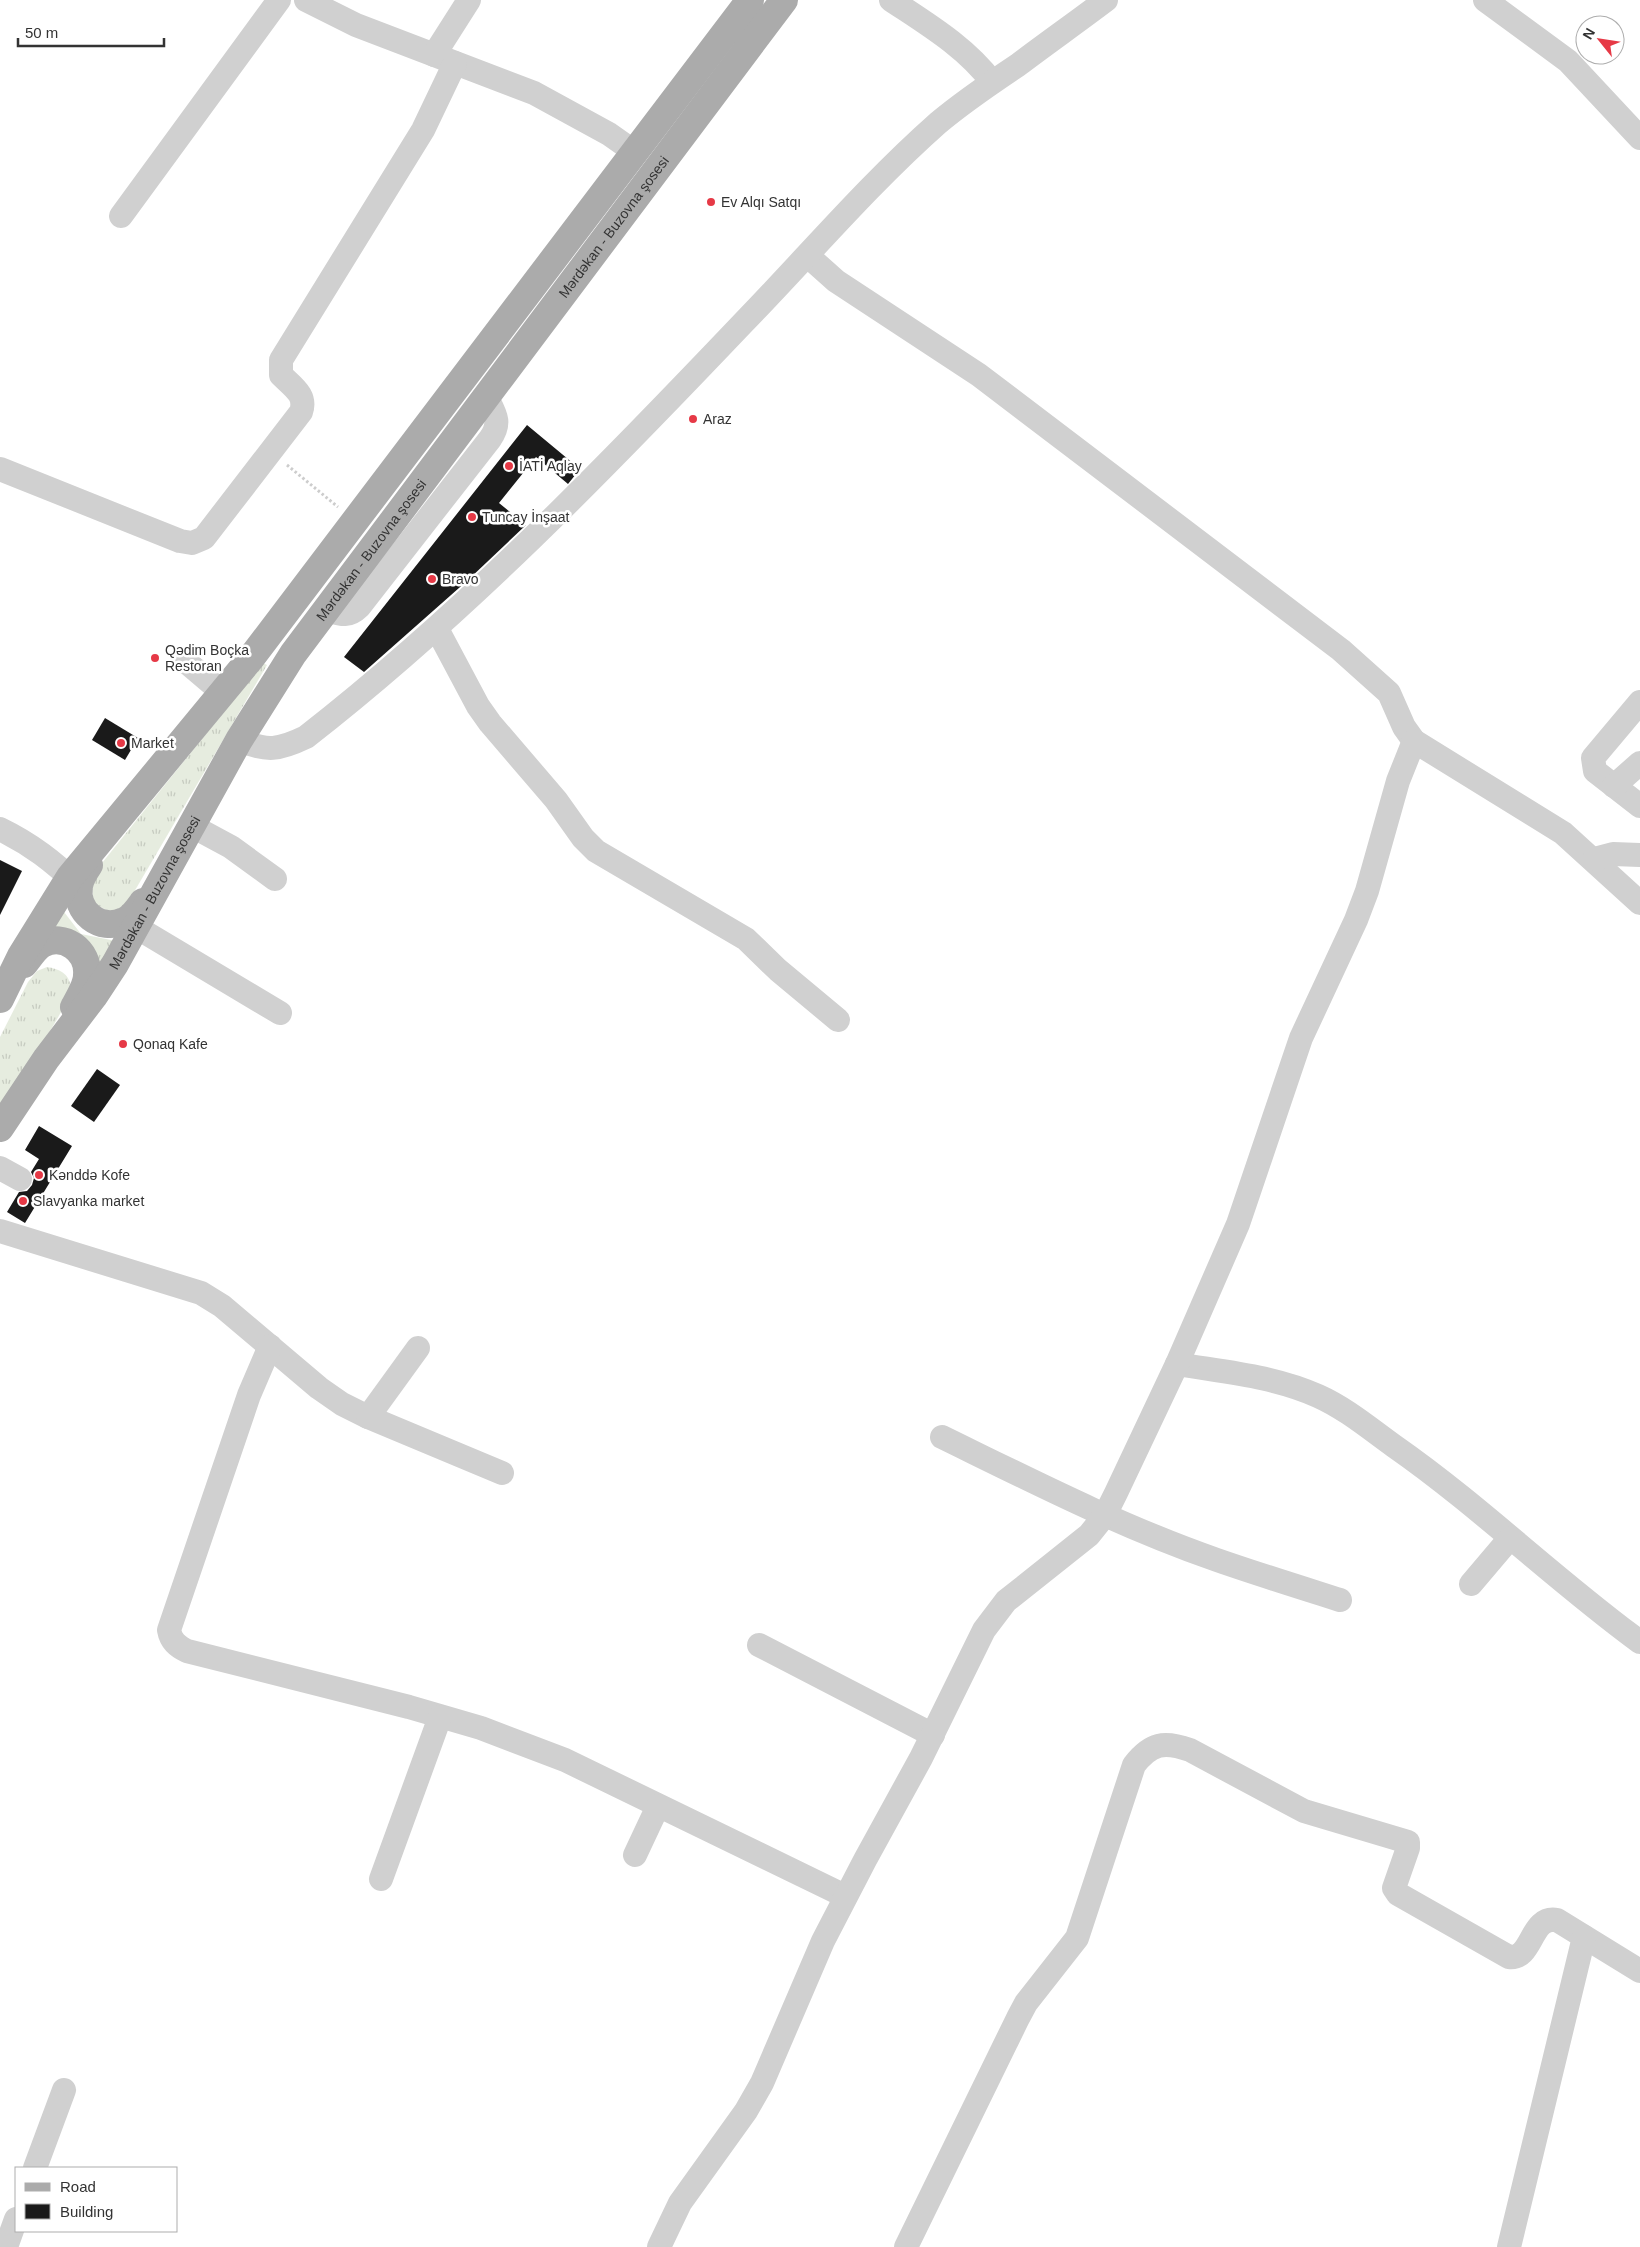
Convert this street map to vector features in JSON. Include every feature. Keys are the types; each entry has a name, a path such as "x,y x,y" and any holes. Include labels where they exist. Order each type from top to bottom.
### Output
{"main road":[{"name":"Mərdəkan - Buzovna şosesi","path":"74,881 90,863 127,807 223,693 356,521 750,0"},
{"name":"Mərdəkan - Buzovna şosesi","path":"0,1128 46,1059 94,996 136,927 239,740 273,684 326,610 784,0"},
{"path":"74,881 84,912 94,920 106,924 116,924 126,921 137,911 167,870"},
{"path":"4,991 45,915 74,881"},
{"path":"4,991 41,945 46,942 65,942 75,946 83,953 88,976 80,996 46,1059"}],"street":[{"path":"121,216 279,0"},
{"path":"306,0 356,25 534,93 609,134 636,153"},
{"path":"0,468 180,541 192,543 204,538 211,532 301,412 304,403 303,397 281,375 280,360 423,130 445,59 468,0"},
{"path":"891,0 964,52 982,68 992,82"},
{"path":"239,740 258,748 273,749 288,746 306,737 437,629 573,497 808,256 874,183 908,150 941,121 992,82 1106,0"},
{"path":"1485,0 1568,62 1640,138"},
{"path":"808,256 842,285 979,375 1341,650 1389,694 1404,727 1414,741 1544,820 1594,859 1640,903"},
{"path":"437,629 478,706 490,723 556,800 582,838 596,851 746,939 778,970 838,1020"},
{"path":"183,659 223,693"},
{"path":"1640,702 1593,758 1595,771 1640,806"},
{"path":"659,2247 680,2203 746,2111 762,2083 774,2060 823,1941 845,1896 933,1735 984,1630 1006,1601 1089,1535 1105,1515 1178,1364 1238,1224 1300,1038 1359,913 1377,859 1398,781 1414,741"},
{"path":"1614,786 1640,763"},
{"path":"192,826 231,847 275,879"},
{"path":"0,829 47,856 74,881"},
{"path":"1594,859 1613,854 1640,855"},
{"path":"136,927 191,958 280,1013"},
{"path":"0,1231 201,1294 222,1306 319,1388 342,1404 368,1417 502,1473"},
{"path":"270,1346 260,1365 169,1630 170,1638 187,1651 409,1707 481,1728 565,1760 845,1896"},
{"path":"368,1417 418,1348"},
{"path":"1178,1364 1288,1384 1318,1396 1344,1410 1434,1474 1594,1609 1640,1642"},
{"path":"942,1437 1105,1515 1217,1560 1340,1600"},
{"path":"1471,1584 1510,1538"},
{"path":"759,1645 933,1735"},
{"path":"381,1879 440,1717"},
{"path":"906,2247 1018,2018 1078,1938 1134,1765 1144,1752 1156,1746 1174,1744 1190,1750 1304,1811 1408,1842 1408,1848 1395,1880 1394,1888 1398,1894 1510,1957 1515,1958 1521,1954 1542,1922 1549,1918 1556,1920 1640,1971"},
{"path":"635,1855 658,1806"},
{"path":"1509,2247 1584,1937"},
{"path":"35,2167 64,2090"},
{"path":"0,2245 6,2247 15,2222"}],"path":[{"path":"270,452 356,521"}],"green space":[{"path":"263,663 267,665 127,904 112,913 93,903 92,879 102,863"},
{"path":"61,908 81,934 116,941 97,971 45,937"},
{"path":"47,967 56,969 66,975 71,987 69,996 52,1027 0,1107 0,1037 28,982 37,971"}],"building":[{"path":"527,425 580,469 568,484 536,457 499,503 526,525 468,580 364,672 344,657"},
{"path":"105,718 138,738 125,760 92,740"},
{"path":"0,860 22,871 0,915"},
{"path":"97,1069 120,1085 94,1122 71,1106"},
{"path":"39,1126 72,1146 25,1223 7,1212 19,1192 27,1191 32,1185 34,1178 31,1172 39,1159 25,1150"}],"place":[{"name":"Ev Alqı Satqı","path":"711,202"},
{"name":"Araz","path":"693,419"},
{"name":"İATİ Aqlay","path":"509,466"},
{"name":"Tuncay İnşaat","path":"472,517"},
{"name":"Bravo","path":"432,579"},
{"name":"Qədim Boçka Restoran","path":"155,658"},
{"name":"Market","path":"121,743"},
{"name":"Qonaq Kafe","path":"123,1044"},
{"name":"Kənddə Kofe","path":"39,1175"},
{"name":"Slavyanka market","path":"23,1201"}]}
